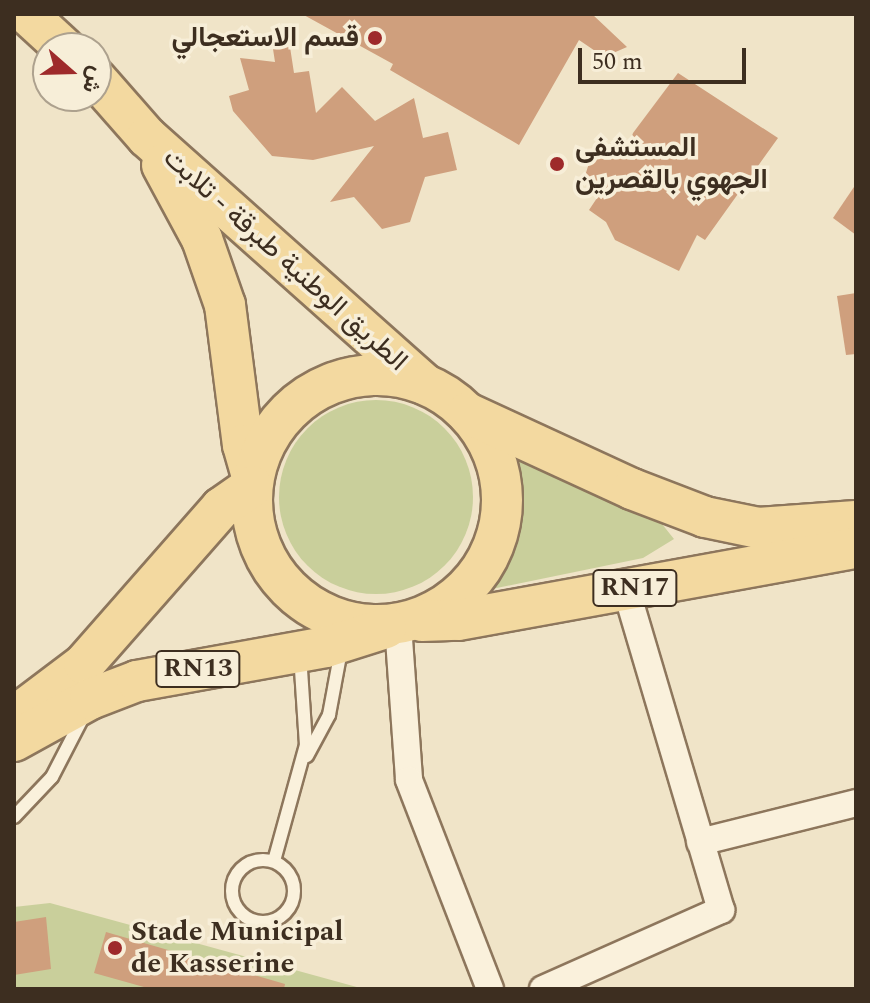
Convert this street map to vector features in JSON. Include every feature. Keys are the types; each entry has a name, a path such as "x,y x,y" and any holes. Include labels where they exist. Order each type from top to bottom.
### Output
{"main road":[{"path":"27,14 47,32"},
{"name":"الطريق الوطنية طبرقة - تلابت","path":"112,97 147,137 424,384"},
{"name":"الطريق الوطنية طبرقة - تلابت","path":"147,137 202,239 225,305 243,445 252,483"},
{"path":"467,413 491,448 502,489 498,531 481,570 452,601 401,624 354,622 318,609 288,587 265,559 253,524 252,483 264,444 279,423 316,391 351,377 388,375 424,384 467,413 632,489 705,517 758,528 856,521"},
{"name":"RN13","path":"14,717 84,664 221,508 252,483"},
{"path":"703,573 705,517"},
{"name":"RN17","path":"401,624 458,620 703,573 856,548"},
{"name":"RN13","path":"14,741 90,699 162,675 343,643 401,624"}],"street":[{"path":"543,989 721,910 626,590"},
{"path":"401,624 409,780 490,989"},
{"path":"700,842 856,803"}],"lane":[{"path":"302,762 329,715 343,643"},
{"path":"274,861 302,762 308,728 300,652"},
{"path":"14,817 52,777 76,738 90,699"},
{"path":"274,861 293,882 293,901 269,922 248,918 234,902 233,881 245,865 274,861"}],"green space":[{"path":"376,400 413,408 444,429 465,460 473,497 465,534 444,565 413,586 376,594 339,586 308,565 287,534 279,497 287,460 308,429 339,408"},
{"path":"514,454 662,524 674,539 643,558 482,591 513,542 520,494"},
{"name":"Stade Municipal de Kasserine","path":"50,903 364,989 14,989 14,907"}],"building":[{"path":"302,14 592,14 627,47 604,57 579,40 519,145 390,70 393,64"},
{"path":"290,47 294,73 309,71 316,113 342,87 375,121 414,98 423,138 448,132 457,170 425,177 410,222 382,229 354,197 330,202 374,146 313,160 272,156 233,111 229,96 249,90 240,58 275,62 273,49"},
{"path":"678,73 778,138 705,240 697,235 679,271 615,240 606,222 589,210 603,189 585,176 594,147 625,157 633,133"},
{"path":"856,184 856,235 833,218"},
{"path":"856,293 856,354 846,355 837,296"},
{"path":"46,917 51,969 14,975 14,922"},
{"path":"106,932 285,984 284,989 151,989 94,973"}],"place":[{"name":"قسم الاستعجالي","path":"375,38"},
{"name":"المستشفى الجهوي بالقصرين","path":"557,164"},
{"name":"Stade Municipal de Kasserine","path":"115,948"}]}
